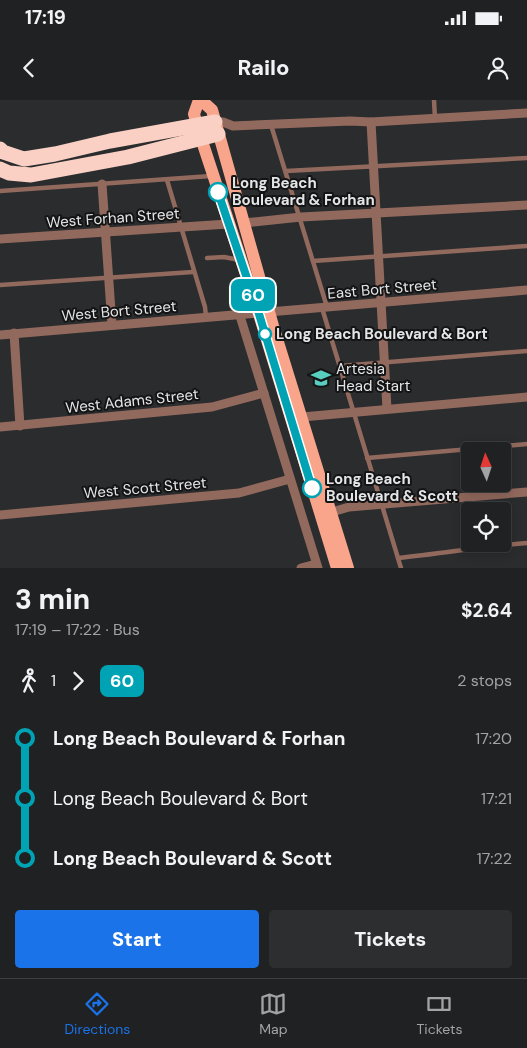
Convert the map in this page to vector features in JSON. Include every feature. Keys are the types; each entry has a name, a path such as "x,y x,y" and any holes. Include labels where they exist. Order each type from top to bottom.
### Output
{"highway":[{"path":"0,169 9,173 31,176 128,157 199,132 216,128"},
{"path":"0,150 24,159 110,141 199,132"}],"main road":[{"path":"337,568 264,313 244,223 212,110 200,100 194,114 228,224 264,313 302,417 348,568"}],"street":[{"path":"216,128 223,122 233,126 271,125 350,121 371,122 527,113"},
{"path":"371,122 387,410"},
{"path":"102,184 112,326"},
{"path":"244,223 301,217 527,205"},
{"name":"West Forhan Street","path":"0,239 228,224"},
{"name":"East Bort Street","path":"240,316 527,290"},
{"path":"240,316 317,566 301,568"},
{"name":"West Bort Street","path":"0,335 240,316"},
{"path":"14,333 20,426"},
{"name":"West Adams Street","path":"0,428 212,407 264,393"},
{"path":"302,417 527,397"},
{"name":"West Scott Street","path":"0,515 239,493 290,479"},
{"path":"332,512 349,507 527,492"}],"lane":[{"path":"434,100 435,119"},
{"path":"271,125 314,261 340,366 401,568"},
{"path":"286,171 527,158"},
{"path":"0,191 213,176"},
{"path":"167,180 205,307 206,318"},
{"path":"314,261 527,246"},
{"path":"207,258 224,257 241,260"},
{"path":"0,285 193,272"},
{"path":"340,366 527,350"},
{"path":"368,458 527,444"},
{"path":"398,558 433,555 485,546 527,543"}],"bus line":[{"name":"60","path":"218,192 259,314 312,488"}],"place":[{"name":"Long Beach Boulevard & Forhan","path":"218,192"},
{"name":"Long Beach Boulevard & Bort","path":"265,334"},
{"name":"Artesia Head Start","path":"321,378"},
{"name":"Long Beach Boulevard & Scott","path":"312,488"}]}
